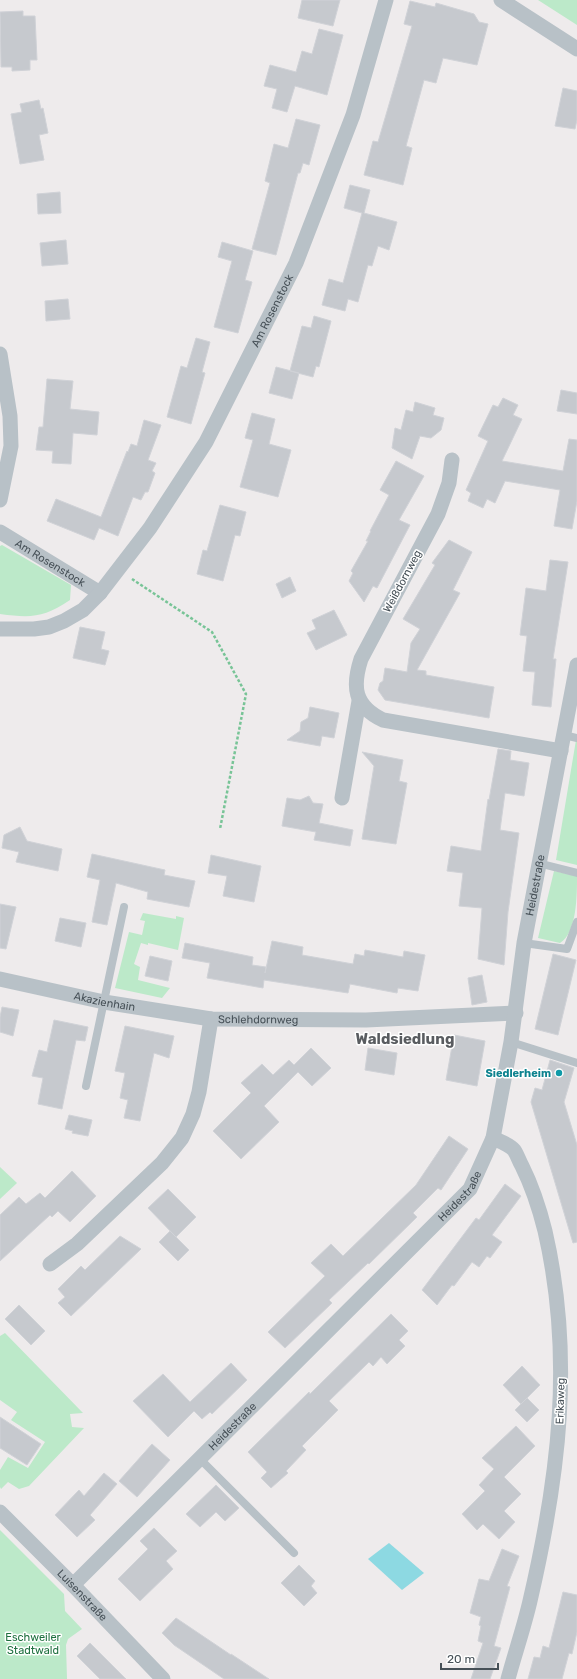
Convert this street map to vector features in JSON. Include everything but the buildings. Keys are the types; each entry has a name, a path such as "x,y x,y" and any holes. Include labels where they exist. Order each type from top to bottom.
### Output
{"street":[{"name":"Am Rosenstock","path":"0,628 34,629 48,627 64,621 83,610 100,593 150,528 206,442 296,264 353,115 386,0"},
{"path":"502,0 577,49"},
{"path":"0,354 10,416 11,446 0,500"},
{"name":"Weißdornweg","path":"342,798 359,701 356,673 361,658 438,514 449,483 452,460"},
{"name":"Am Rosenstock","path":"0,532 100,593"},
{"name":"Heidestraße","path":"73,1585 470,1189 493,1138 512,1042 524,943 538,863 561,751 570,736 577,665"},
{"path":"359,701 372,715 383,720 561,751"},
{"name":"Akazienhain","path":"0,979 104,1002 211,1019"},
{"name":"Schlehdornweg","path":"50,1264 83,1239 162,1163 182,1138 194,1114 211,1019 366,1020 516,1013"},
{"name":"Erikaweg","path":"493,1138 513,1149 533,1188 550,1254 561,1334 562,1390 559,1438 552,1492 530,1602 508,1679"},
{"name":"Luisenstraße","path":"0,1512 73,1585 163,1679"}],"lane":[{"path":"538,863 577,873"},
{"path":"86,1086 124,907"},
{"path":"524,943 567,949 577,922"},
{"path":"512,1042 577,1063"},
{"path":"200,1459 294,1553"}],"path":[{"path":"118,570 212,632 246,694 220,829"}],"green space":[{"path":"538,0 577,0 577,25"},
{"path":"2,545 71,585 70,600 52,610 36,615 20,616 0,614 0,546"},
{"path":"576,740 577,741 577,865 556,860"},
{"path":"554,871 577,876 577,893 573,922 566,938 560,943 538,938"},
{"path":"143,913 176,919 176,916 184,918 178,950 148,943 148,945 141,943 134,964 140,967 138,980 170,988 162,998 115,988 129,932 142,935 145,921 140,920"},
{"path":"0,1167 17,1183 0,1199"},
{"path":"5,1333 83,1413 70,1414 72,1427 84,1428 29,1486 19,1489 8,1482 1,1489 0,1470 8,1457 28,1468 45,1442 11,1420 17,1412 0,1400 0,1336"},
{"name":"Eschweiler Stadtwald","path":"0,1530 64,1594 65,1611 82,1629 68,1639 66,1645 67,1679 0,1679"}],"water":[{"path":"389,1543 424,1573 402,1590 368,1559"}],"place":[{"name":"Siedlerheim","path":"559,1073"}],"district":[{"name":"Waldsiedlung","path":"405,1039"}]}
